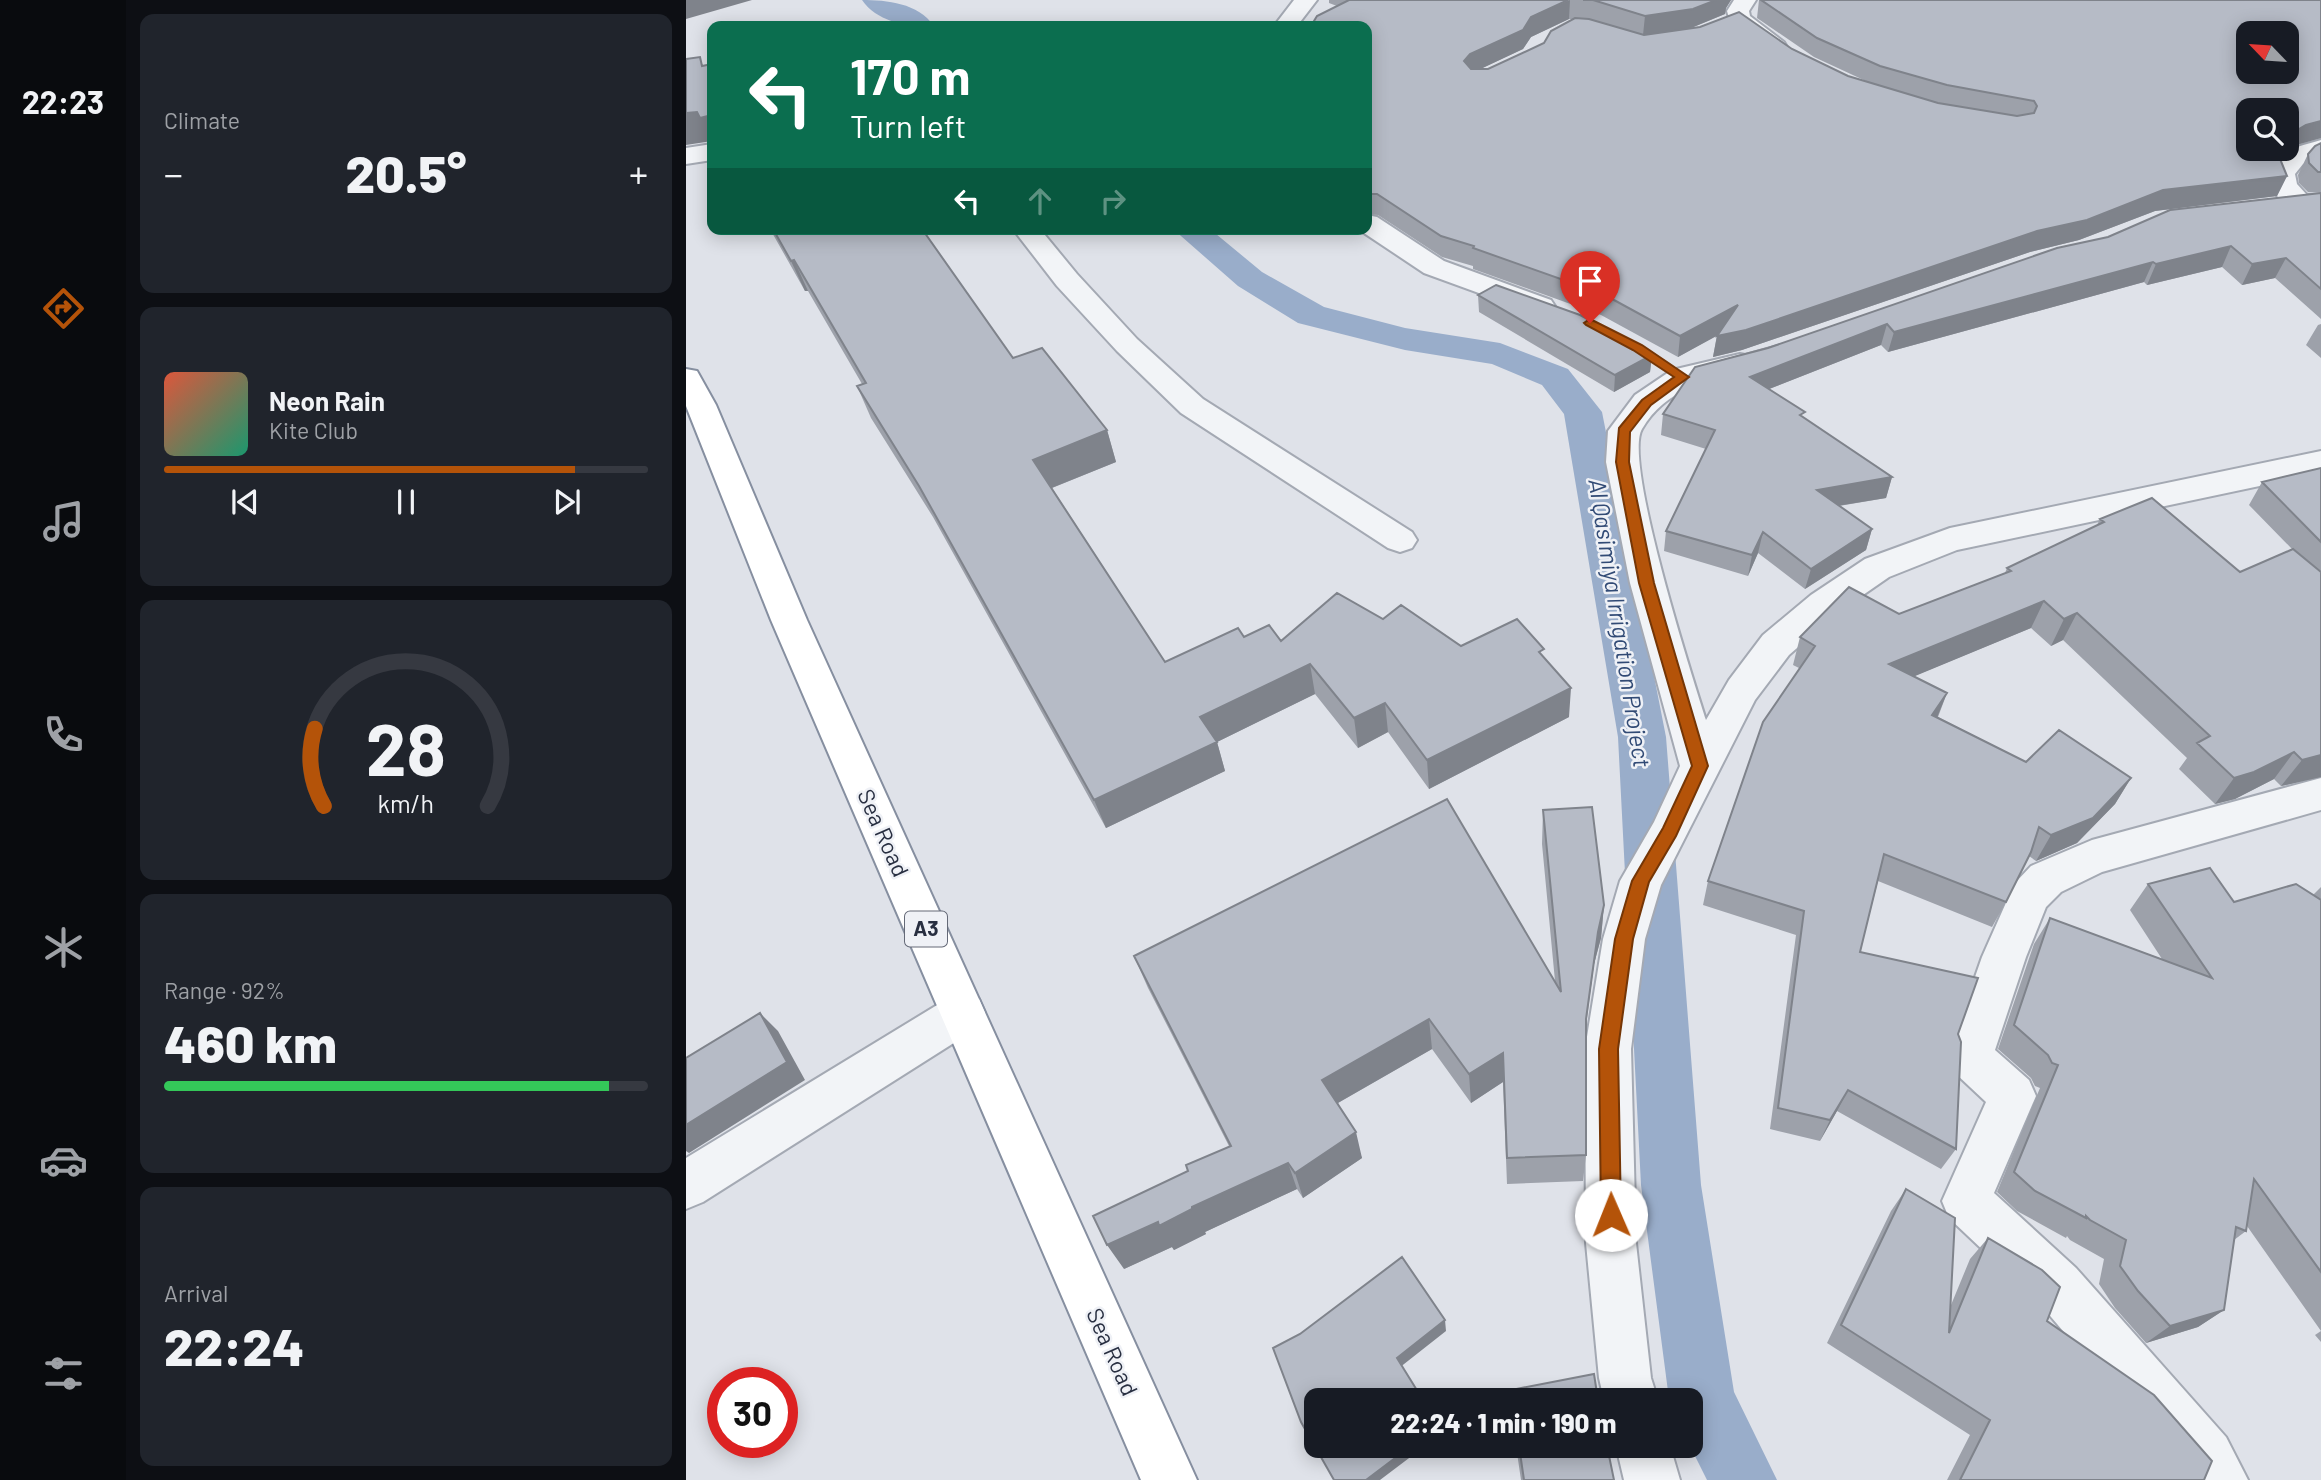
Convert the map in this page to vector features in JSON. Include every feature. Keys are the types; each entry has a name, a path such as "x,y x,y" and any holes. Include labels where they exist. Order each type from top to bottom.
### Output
{"highway":[{"name":"Sea Road","path":"691,396 1169,1480"}],"street":[{"path":"1289,21 1306,0"},
{"path":"1734,16 1797,61"},
{"path":"2310,203 2283,181 2283,169 2291,160 2321,148"},
{"path":"686,156 707,153"},
{"path":"2261,209 2310,203"},
{"path":"1372,226 1434,267 1568,315"},
{"path":"1031,235 1127,345 1192,406 1400,540"},
{"path":"1700,766 1647,583 1622,462 1624,431 1671,370 1764,356"},
{"path":"1628,1388 1611,1243 1608,1049 1624,939 1641,881 1670,831 1700,766 1742,690 1776,645 1824,604 1877,568 1950,540 2321,462"},
{"path":"2220,1480 2207,1455 2058,1286 1966,1201 2012,1096 1970,1057 2004,957 2030,895 2046,879 2092,857 2321,794"},
{"path":"686,1185 963,1013"},
{"path":"1646,1458 1652,1480"}],"building":[{"path":"1349,0 1568,0 1531,17 1523,30 1470,54 1464,61 1471,69 1488,69 1544,43 1551,31 1575,18 1589,19 1644,35 1700,27 1739,12 1792,49 1848,76 1938,103 2017,116 2034,113 2037,106 2034,101 1947,85 1880,66 1817,38 1761,0 2321,0 2321,121 2299,129 2299,98 2236,98 2236,161 2281,161 2287,176 2163,190 2087,220 2037,231 1746,330 1717,336 1738,305 1680,336 1603,294 1441,236 1377,194 1372,194 1372,21 1314,21 1317,16"},
{"path":"1593,0 1716,0 1693,9 1645,16"},
{"path":"700,57 702,66 707,65 707,116 700,118 697,112 686,113 686,59"},
{"path":"2321,143 2321,172 2318,172 2309,163 2308,154"},
{"path":"2321,193 2321,289 2286,258 2252,264 2231,246 2156,264 2153,262 1894,332 1887,324 1750,377 1805,412 1800,415 1892,477 1817,490 1872,529 1811,569 1763,532 1752,555 1666,531 1715,430 1663,414 1695,367 1768,348 2057,248 2108,237 2170,210"},
{"path":"776,235 926,235 1013,358 1042,348 1107,430 1033,460 1165,662 1238,628 1244,637 1269,625 1281,641 1337,593 1383,619 1401,605 1461,646 1517,619 1544,649 1539,652 1571,688 1427,760 1385,703 1354,718 1310,664 1200,717 1217,742 1094,800 919,486 857,386 866,383 794,260 791,261"},
{"path":"1496,285 1580,315 1652,355 1615,375 1478,295"},
{"path":"2321,468 2321,542 2262,482"},
{"path":"2152,498 2240,572 2293,549 2321,572 2321,755 2302,760 2294,752 2254,772 2234,778 2197,743 2210,736 2077,613 2064,619 2044,601 1889,664 1947,693 1932,715 2026,762 2059,730 2131,778 2093,818 2051,835 2039,827 2031,852 2006,902 1884,854 1860,952 1978,978 1958,1034 1961,1042 1956,1149 1848,1090 1830,1120 1778,1108 1804,911 1708,881 1763,722 1815,646 1800,637 1849,587 1899,614 2011,571 2007,568 2104,522 2100,519"},
{"path":"1447,799 1561,992 1543,810 1592,807 1604,905 1586,1019 1586,1155 1507,1158 1503,1053 1469,1074 1429,1019 1322,1080 1356,1132 1295,1173 1288,1163 1192,1207 1159,1226 1158,1222 1107,1245 1093,1216 1188,1171 1186,1165 1231,1146 1134,956"},
{"path":"2210,868 2234,902 2296,884 2321,900 2321,1272 2254,1179 2246,1231 2236,1227 2224,1310 2170,1326 2138,1291 2120,1266 2126,1240 2086,1216 2035,1191 2014,1172 2058,1065 2052,1063 2048,1055 2014,1025 2050,918 2212,978 2148,884"},
{"path":"760,1013 787,1062 686,1125 686,1058"},
{"path":"1906,1189 1955,1218 1949,1333 1988,1238 2042,1270 2060,1287 2047,1321 2154,1395 2212,1461 2204,1480 1960,1480 1990,1420 1841,1325"},
{"path":"1402,1257 1445,1320 1397,1358 1416,1388 1304,1388 1304,1427 1273,1348 1300,1334"},
{"path":"1594,1374 1596,1388 1521,1388"},
{"path":"1321,1458 1395,1458 1366,1480 1334,1480"},
{"path":"1521,1458 1609,1458 1614,1480 1524,1480"}],"waterway":[{"name":"Al Qasimiya Irrigation Project","path":"875,0 911,21"},
{"name":"Al Qasimiya Irrigation Project","path":"1196,235 1250,279 1311,315 1405,339 1500,354 1555,377 1583,412 1642,737 1671,1185 1702,1399 1743,1480"}],"route":[{"path":"1590,323 1638,348 1683,377 1646,402 1624,431 1622,462 1647,583 1700,766 1670,831 1641,881 1624,939 1608,1049 1611,1215"}]}
